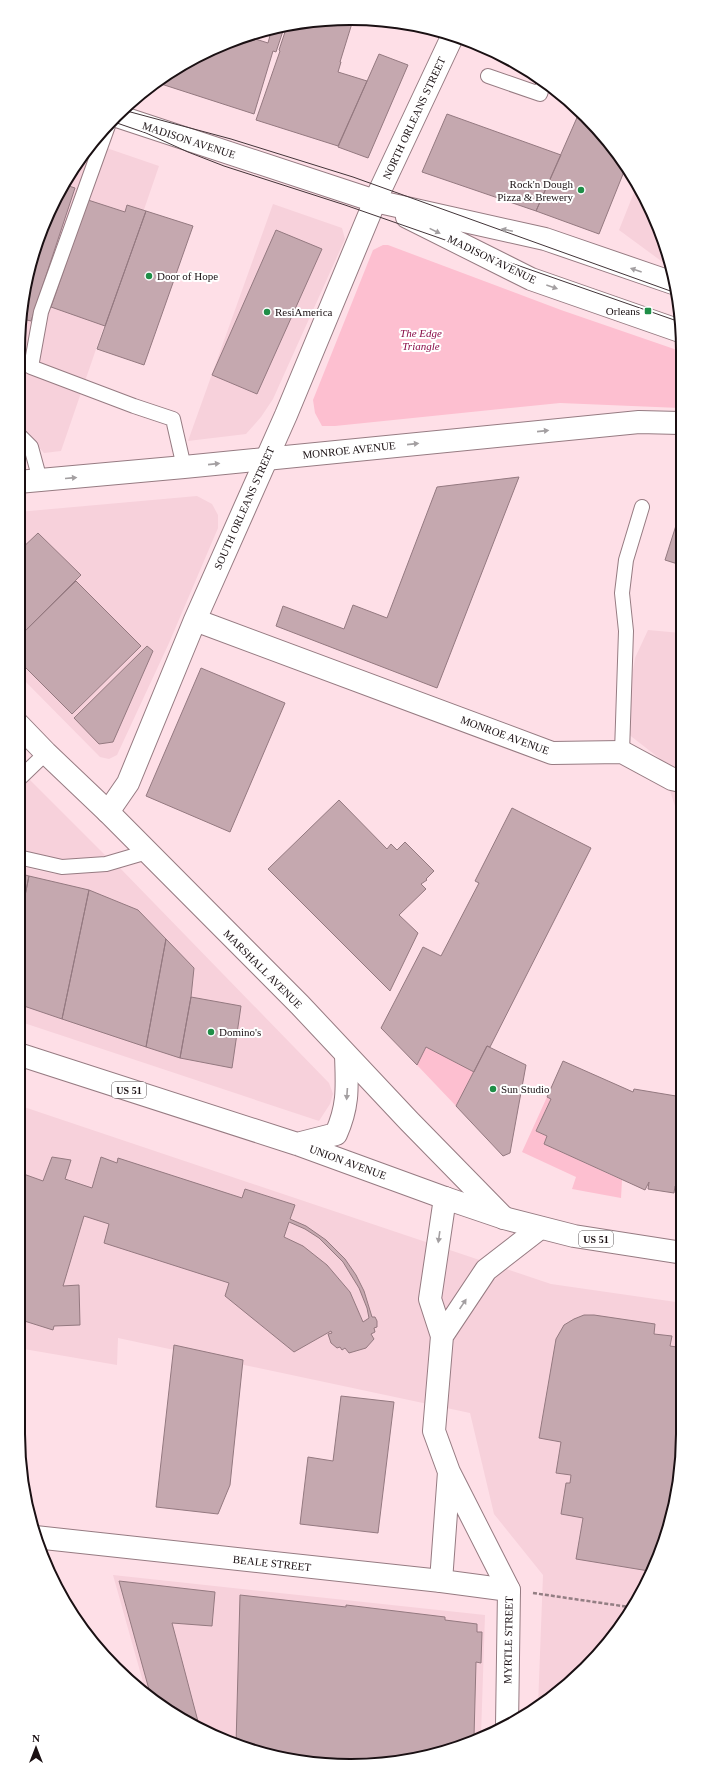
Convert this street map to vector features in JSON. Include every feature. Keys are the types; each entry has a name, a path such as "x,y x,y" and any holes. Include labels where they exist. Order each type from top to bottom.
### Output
{"street":[{"name":"NORTH ORLEANS STREET","path":"375,201 450,40"},
{"name":"MADISON AVENUE","path":"123,118 375,201 545,238 669,281"},
{"name":"MADISON AVENUE","path":"375,201 531,279 675,329"},
{"name":"SOUTH ORLEANS STREET","path":"108,812 128,783 195,620 265,459 289,408 375,201"},
{"name":"MONROE AVENUE","path":"25,481 639,422 676,423"},
{"name":"MONROE AVENUE","path":"195,620 552,753 622,752 676,780"},
{"name":"MARSHALL AVENUE","path":"25,731 108,812 294,999 346,1055 504,1218"},
{"path":"297,1144 336,1134 344,1117 347,1094 346,1055"},
{"name":"UNION AVENUE","path":"25,1056 297,1144 504,1218 574,1236 676,1252"},
{"name":"MYRTLE STREET","path":"445,1198 430,1299 442,1336 434,1431 450,1472 509,1590 506,1719"},
{"name":"MYRTLE STREET","path":"442,1336 486,1270 540,1228"},
{"name":"MYRTLE STREET","path":"441,1581 450,1472"},
{"name":"BEALE STREET","path":"42,1538 441,1581 509,1590"}],"lane":[{"path":"488,76 540,94 542,87"},
{"path":"103,139 41,312 31,367 134,406 173,419 184,467"},
{"path":"25,442 31,448 40,480"},
{"path":"622,752 626,631 622,593 626,560 642,507"},
{"path":"25,773 46,753"},
{"path":"25,859 62,867 106,864 147,852"}],"path":[{"path":"509,1590 626,1606"}],"shaded area":[{"path":"98,145 159,166 61,451 44,453 25,433 25,350 31,287 42,246 50,226 69,188"},
{"path":"634,192 651,226 664,263 619,230"},
{"path":"273,204 342,228 345,239 273,399 261,417 246,434 188,441"},
{"path":"197,496 212,504 218,515 218,528 169,643 117,755 109,759 100,757 25,681 25,511"},
{"path":"648,630 676,633 676,809 659,758 623,730 635,658"},
{"path":"25,775 106,856 75,862 25,853"},
{"path":"119,867 329,1083 333,1094 330,1104 319,1121 25,1023 25,868 55,874 86,872"},
{"path":"25,1107 551,1284 676,1302 675,1455 670,1497 665,1518 659,1538 642,1577 632,1596 609,1632 581,1664 549,1692 538,1699 543,1575 494,1514 470,1413 118,1338 117,1365 25,1349"},
{"path":"113,1575 485,1615 481,1731 455,1742 414,1753 350,1759 308,1756 266,1748 246,1742 207,1725 170,1704 144,1685"}],"green space":[{"name":"The Edge Triangle","path":"383,245 388,245 561,310 676,350 676,408 560,403 335,426 322,426 315,413 313,400 373,250"},
{"path":"426,1047 474,1072 456,1106 417,1065"},
{"path":"547,1097 551,1099 536,1131 547,1136 544,1144 622,1180 621,1198 572,1189 576,1177 522,1152"}],"building":[{"path":"351,25 338,72 367,81 338,146 256,120 280,51 279,50 285,31 308,28"},
{"path":"283,32 276,52 273,51 254,114 163,85 207,59 246,42 256,39 268,43 270,35"},
{"path":"379,54 408,65 368,158 338,147"},
{"path":"447,114 561,155 536,211 422,172"},
{"name":"Rock'n Dough Pizza & Brewery","path":"577,117 609,152 623,174 599,234 536,211"},
{"path":"70,186 75,188 31,321 27,320 31,287 36,266 50,226"},
{"path":"88,200 125,212 127,205 146,211 105,326 51,307"},
{"name":"Door of Hope","path":"146,211 193,226 144,365 97,349"},
{"name":"ResiAmerica","path":"276,230 322,249 257,394 212,375"},
{"path":"519,477 437,688 276,626 283,606 344,629 353,605 387,618 437,487"},
{"path":"676,525 676,563 665,560"},
{"path":"38,533 81,575 25,631 25,545"},
{"path":"76,581 141,646 72,714 25,667 25,631"},
{"path":"147,646 153,651 113,742 99,744 74,718"},
{"path":"201,668 285,703 230,832 146,796"},
{"path":"339,800 387,849 391,844 397,850 405,842 434,871 426,879 427,880 421,884 426,889 399,915 418,933 390,991 268,869"},
{"path":"512,808 591,848 490,1047 487,1046 474,1072 426,1047 417,1065 381,1028 423,947 441,956 479,883 475,881"},
{"path":"25,875 29,876 25,896"},
{"path":"29,876 89,890 62,1019 25,1006 25,896"},
{"path":"89,890 138,910 166,939 146,1047 62,1019"},
{"path":"166,939 194,968 191,997 180,1058 146,1047"},
{"name":"Domino's","path":"191,997 241,1006 232,1068 180,1058"},
{"name":"Sun Studio","path":"487,1046 526,1065 510,1153 503,1156 456,1106"},
{"path":"563,1061 633,1092 634,1089 676,1096 676,1186 674,1193 648,1189 649,1182 645,1190 544,1144 547,1136 536,1131 551,1099 547,1097"},
{"path":"52,1157 71,1160 65,1179 92,1188 101,1157 117,1163 118,1158 242,1198 245,1189 295,1205 290,1219 306,1226 326,1240 345,1259 356,1275 364,1291 372,1317 375,1317 377,1321 377,1327 374,1328 375,1332 371,1334 374,1339 366,1348 349,1353 345,1348 342,1350 340,1347 337,1348 331,1343 328,1334 332,1333 331,1331 294,1352 225,1296 229,1283 104,1243 109,1224 84,1216 63,1286 79,1285 80,1325 54,1326 53,1330 25,1321 25,1175 43,1181","holes":["289,1222 305,1229 319,1238 343,1262 359,1288 367,1308 369,1318 363,1322 350,1292 327,1265 303,1246 284,1237"]},
{"path":"584,1315 594,1315 655,1324 654,1334 672,1336 670,1346 676,1347 676,1434 673,1476 665,1518 659,1538 645,1570 576,1559 583,1518 561,1514 566,1483 570,1483 571,1475 556,1473 561,1442 539,1438 556,1339 564,1325"},
{"path":"174,1345 243,1360 230,1485 218,1514 156,1507"},
{"path":"341,1396 394,1402 378,1533 300,1524 308,1457 333,1461"},
{"path":"119,1581 215,1592 212,1626 172,1623 198,1720 149,1689"},
{"path":"240,1595 346,1607 346,1605 445,1617 445,1620 477,1624 477,1632 482,1632 481,1663 476,1662 474,1734 455,1742 414,1753 350,1759 287,1753 236,1738"}],"tram line":[{"path":"129,112 231,139 353,177 671,291"},
{"path":"117,123 146,133 224,166 345,205 674,320"}],"place":[{"name":"Rock'n Dough Pizza & Brewery","path":"581,190"},
{"name":"Door of Hope","path":"149,276"},
{"name":"Orleans","path":"648,311"},
{"name":"ResiAmerica","path":"267,312"},
{"name":"Domino's","path":"211,1032"},
{"name":"Sun Studio","path":"493,1089"}]}
